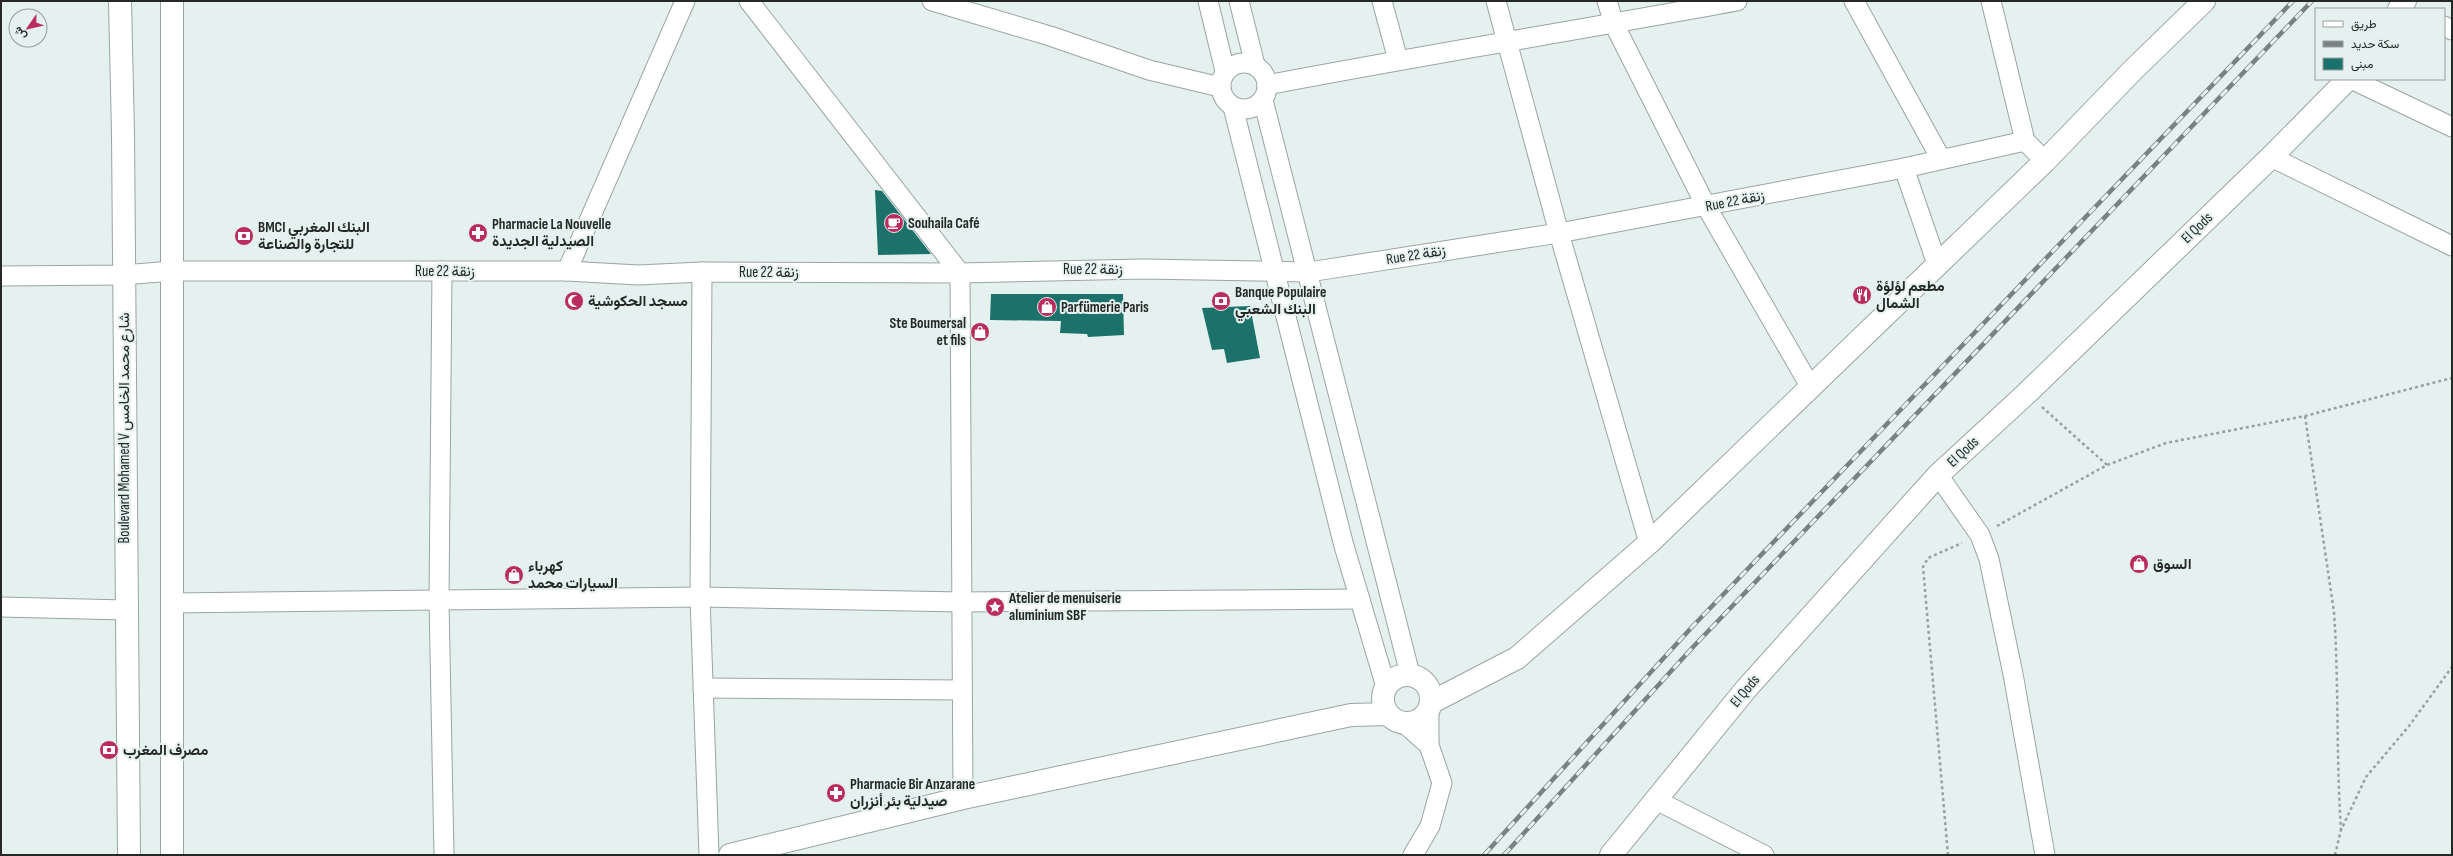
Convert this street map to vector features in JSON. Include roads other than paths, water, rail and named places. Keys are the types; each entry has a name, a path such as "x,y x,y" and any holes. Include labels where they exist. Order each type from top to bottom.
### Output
{"main road":[{"name":"Boulevard Mohamed V شارع محمد الخامس","path":"120,1 129,855"},
{"path":"172,1 172,855"},
{"path":"1424,693 1476,679 1517,658 1649,543 1810,386 2045,161 2133,70 2204,1"},
{"name":"El Qods","path":"1611,855 1746,689 1938,476 2027,393 2271,157 2348,80"},
{"path":"1390,705 1392,679 1401,675 1424,693"},
{"path":"1390,705 1414,723 1422,718 1424,693"},
{"path":"730,855 963,798 1351,715 1390,705"}],"street":[{"path":"566,271 685,1"},
{"path":"749,1 960,273 962,602 961,690 963,798"},
{"path":"932,1 1050,36 1149,70 1223,79"},
{"path":"1208,1 1227,102 1233,107 1249,109 1265,92 1398,60 1508,43 1737,1"},
{"path":"1239,1 1255,65 1264,73 1265,92 1309,272 1424,693 1429,745 1442,783 1430,826 1413,855"},
{"path":"1382,1 1398,60"},
{"path":"1496,1 1559,233 1649,543"},
{"path":"1607,1 1614,24 1706,206 1810,386"},
{"path":"1854,1 1941,159"},
{"path":"1992,1 2025,141 2045,161"},
{"path":"1223,79 1239,63 1255,65"},
{"path":"2351,80 2452,127"},
{"path":"1233,107 1344,546 1390,705 1429,745"},
{"name":"Rue 22 زنقة","path":"1,276 123,276 172,271 566,271 638,275 702,272 960,273 1070,269 1309,272 1559,233 1904,168 2025,141"},
{"path":"2271,157 2452,246"},
{"path":"1904,168 1937,264"},
{"path":"442,271 439,601 444,855"},
{"path":"702,272 700,597 709,855"},
{"path":"1938,476 1980,535 1989,559 2013,674 2046,855"},
{"path":"172,603 700,597 962,602 1360,599"},
{"path":"1,606 126,610"},
{"path":"703,688 961,690"},
{"path":"1656,800 1764,855"}],"railway":[{"path":"1484,855 1692,627 2293,1"},
{"path":"1504,855 1693,647 2312,1"}],"place":[{"name":"Souhaila Café","path":"894,223"},
{"name":"Pharmacie La Nouvelle الصيدلية الجديدة","path":"478,233"},
{"name":"BMCI البنك المغربي للتجارة والصناعة","path":"244,236"},
{"name":"مطعم لؤلؤة الشمال","path":"1862,295"},
{"name":"مسجد الحكوشية","path":"574,301"},
{"name":"Banque Populaire البنك الشعبي","path":"1221,301"},
{"name":"Parfümerie Paris","path":"1047,307"},
{"name":"Ste Boumersal et fils","path":"980,332"},
{"name":"السوق","path":"2139,564"},
{"name":"كهرباء السيارات محمد","path":"514,575"},
{"name":"Atelier de menuiserie aluminium SBF","path":"995,607"},
{"name":"مصرف المغرب","path":"109,750"},
{"name":"Pharmacie Bir Anzarane صيدلية بئر أنزران","path":"836,793"}]}
